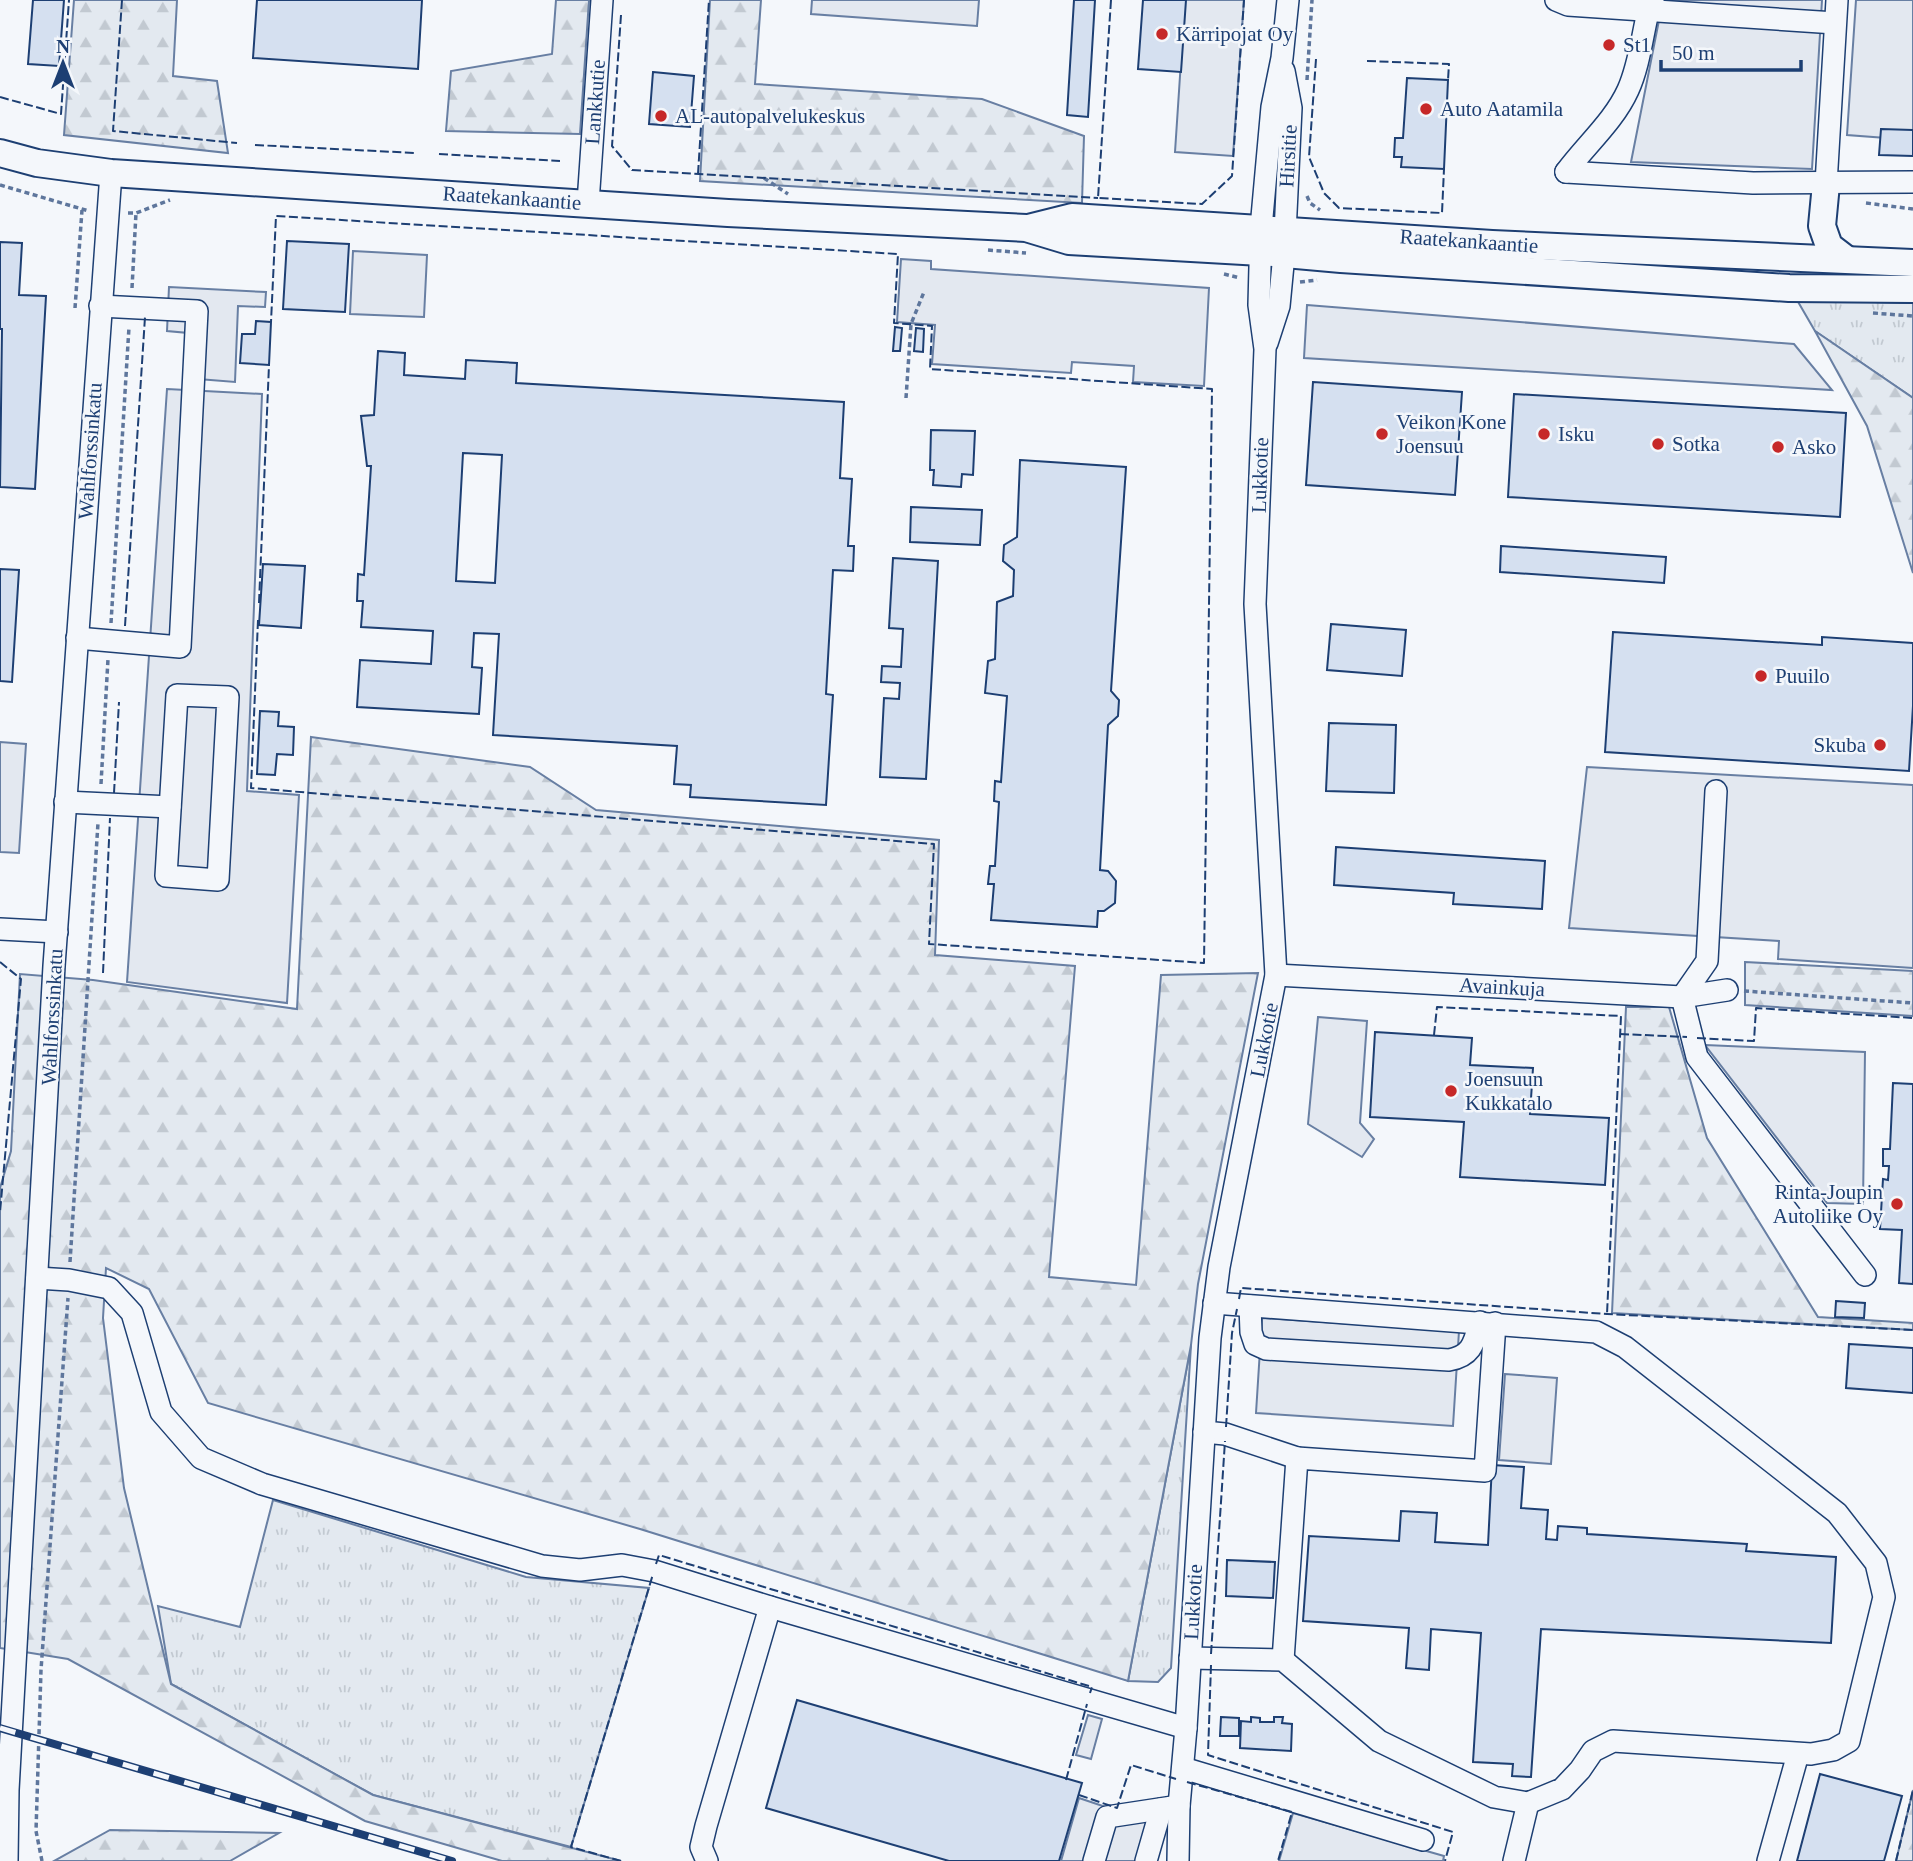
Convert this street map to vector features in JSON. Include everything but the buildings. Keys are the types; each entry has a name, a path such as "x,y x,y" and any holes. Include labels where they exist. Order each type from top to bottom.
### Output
{"main road":[{"name":"Raatekankaantie","path":"0,153 37,163 111,173 588,203 1026,228 1072,216 1273,241 1790,288 1913,289"},
{"path":"1826,184 1822,226 1829,246 1846,260"},
{"name":"Raatekankaantie","path":"1273,241 1342,233 1492,244 1913,262"}],"street":[{"name":"Lankkutie","path":"588,203 602,0"},
{"name":"Hirsitie","path":"1265,349 1279,306 1273,241 1291,108 1282,58 1288,0"},
{"path":"1556,0 1568,5 1651,6 1835,23"},
{"path":"1826,184 1837,0"},
{"path":"1651,6 1628,90 1612,118 1566,172 1753,183 1913,182"},
{"name":"Wahlforssinkatu","path":"7,1861 8,1790 65,802 111,173"},
{"path":"77,638 180,647 197,311 100,306"},
{"name":"Lukkotie","path":"1170,1808 1183,1768 1214,1303 1276,975 1255,604 1265,349"},
{"path":"177,695 228,697 218,880 166,876 170,807 177,695"},
{"path":"1716,791 1707,961 1682,997 1697,1057 1865,1275"},
{"path":"65,802 170,807"},
{"path":"0,929 57,932"},
{"name":"Avainkuja","path":"1276,975 1682,997 1727,990"},
{"path":"37,1278 69,1280 109,1288 132,1313 161,1412 201,1458 261,1484 542,1566 580,1570 622,1565 654,1571 1186,1728"},
{"path":"1190,1658 1283,1660 1379,1741 1494,1797 1528,1803 1562,1789 1593,1751 1613,1741 1811,1755 1833,1750 1849,1741 1884,1597 1876,1563 1837,1513 1625,1347 1596,1332 1214,1303"},
{"path":"1250,1306 1251,1332 1255,1344 1266,1349 1448,1360 1465,1355 1473,1348 1487,1323"},
{"path":"1204,1432 1225,1434 1297,1458 1485,1471 1487,1323"},
{"path":"1283,1660 1297,1458"},
{"path":"708,1861 701,1847 706,1826 770,1607"},
{"path":"1769,1861 1798,1754"},
{"path":"1183,1768 1423,1840"},
{"path":"1514,1861 1528,1803"},
{"path":"1094,1861 1107,1817 1170,1808"},
{"path":"1146,1861 1170,1808"},
{"path":"1170,1808 1178,1861"}],"path":[{"path":"1307,82 1312,0"},
{"path":"1306,193 1310,203 1321,210 1342,214 1342,233"},
{"path":"1854,202 1913,209"},
{"path":"75,308 82,210"},
{"path":"42,1861 36,1831 41,1670 69,1280 136,213"},
{"path":"906,398 911,324 924,292"},
{"path":"1727,990 1913,1003"}],"green space":[{"path":"74,0 177,0 173,76 217,81 228,153 64,135"},
{"path":"556,0 589,0 580,134 446,131 451,71 552,54"},
{"path":"710,0 761,0 755,84 982,99 1084,136 1082,203 700,181"},
{"path":"1797,300 1913,303 1913,398 1815,331"},
{"path":"1815,331 1913,398 1913,573 1867,426"},
{"path":"311,737 530,767 596,810 939,840 935,955 1075,966 1049,1277 1136,1285 1161,975 1258,973 1198,1284 1191,1345 1128,1681 640,1529 208,1403 149,1289 106,1268 103,1318 124,1488 171,1684 373,1795 621,1861 502,1861 365,1821 68,1659 0,1648 0,1188 11,1151 20,974 93,980 297,1009"},
{"path":"1745,962 1913,971 1913,1016 1745,1005"},
{"path":"1626,1007 1669,1007 1707,1138 1818,1317 1913,1323 1913,1330 1612,1313"},
{"path":"1191,1345 1171,1668 1158,1682 1128,1681"},
{"path":"273,1500 526,1577 649,1588 571,1847 373,1795 171,1684 158,1606 240,1627"},
{"path":"1913,1790 1913,1861 1896,1861"},
{"path":"110,1830 279,1833 230,1861 54,1861"}],"shaded area":[{"path":"812,0 979,0 977,26 811,14"},
{"path":"1185,0 1244,0 1233,156 1175,152"},
{"path":"1663,0 1822,0 1812,169 1631,162"},
{"path":"1856,0 1913,0 1913,140 1847,135"},
{"path":"353,251 427,255 424,317 350,314"},
{"path":"901,259 931,261 931,269 1209,288 1204,386 1133,382 1134,366 1072,362 1071,373 932,364 935,325 897,322"},
{"path":"169,287 266,292 265,307 238,306 235,382 186,378 188,333 167,331"},
{"path":"1307,305 1794,344 1832,390 1304,358"},
{"path":"167,389 262,394 247,791 299,795 287,1003 127,982"},
{"path":"0,742 26,744 19,853 0,852"},
{"path":"1587,767 1913,785 1913,968 1778,959 1779,941 1569,928"},
{"path":"1318,1017 1367,1021 1360,1123 1374,1139 1362,1157 1308,1124"},
{"path":"1705,1045 1865,1052 1863,1204 1827,1203"},
{"path":"1262,1318 1459,1331 1453,1426 1256,1413"},
{"path":"1505,1374 1557,1378 1551,1464 1499,1460"},
{"path":"1088,1715 1102,1719 1091,1759 1076,1755"},
{"path":"1079,1798 1165,1827 1155,1861 1061,1861"},
{"path":"1293,1813 1444,1856 1443,1861 1279,1861"}],"railway":[{"path":"0,1728 452,1861"}],"fence":[{"path":"0,97 61,114 69,0"},
{"path":"122,0 113,131 237,143"},
{"path":"698,174 709,0"},
{"path":"1111,0 1098,198 1202,204 1232,176 1244,0"},
{"path":"621,15 612,146 632,170 1098,198"},
{"path":"1316,59 1309,157 1324,193 1339,208 1442,213 1444,169"},
{"path":"1367,61 1449,64 1448,80"},
{"path":"255,145 415,153"},
{"path":"439,154 560,161"},
{"path":"258,620 251,788 934,844 929,944 1204,963 1212,389 930,369 932,326 894,323 898,254 276,216 271,322"},
{"path":"125,626 145,317"},
{"path":"259,603 269,365"},
{"path":"114,793 119,702"},
{"path":"103,973 110,818"},
{"path":"0,962 21,979 0,1212"},
{"path":"1434,1035 1437,1007 1621,1016 1607,1314"},
{"path":"1697,1038 1754,1041 1756,1008 1913,1018"},
{"path":"1620,1034 1687,1037"},
{"path":"1239,1299 1241,1288 1607,1314 1913,1330"},
{"path":"1226,1427 1232,1333 1237,1309"},
{"path":"1211,1654 1225,1441"},
{"path":"656,1564 659,1555 1092,1687 1090,1693"},
{"path":"621,1861 571,1847 653,1574"},
{"path":"1211,1665 1208,1755 1453,1832 1445,1861"},
{"path":"1066,1780 1087,1704"},
{"path":"1079,1795 1117,1808 1131,1765 1176,1779"},
{"path":"1187,1782 1292,1812 1278,1861"},
{"path":"1896,1861 1913,1790"}],"place":[{"name":"Kärripojat Oy","path":"1162,34"},
{"name":"St1","path":"1609,45"},
{"name":"Auto Aatamila","path":"1426,109"},
{"name":"AL-autopalvelukeskus","path":"661,116"},
{"name":"Veikon Kone Joensuu","path":"1382,434"},
{"name":"Isku","path":"1544,434"},
{"name":"Sotka","path":"1658,444"},
{"name":"Asko","path":"1778,447"},
{"name":"Puuilo","path":"1761,676"},
{"name":"Skuba","path":"1880,745"},
{"name":"Joensuun Kukkatalo","path":"1451,1091"},
{"name":"Rinta-Joupin Autoliike Oy","path":"1897,1204"}]}
